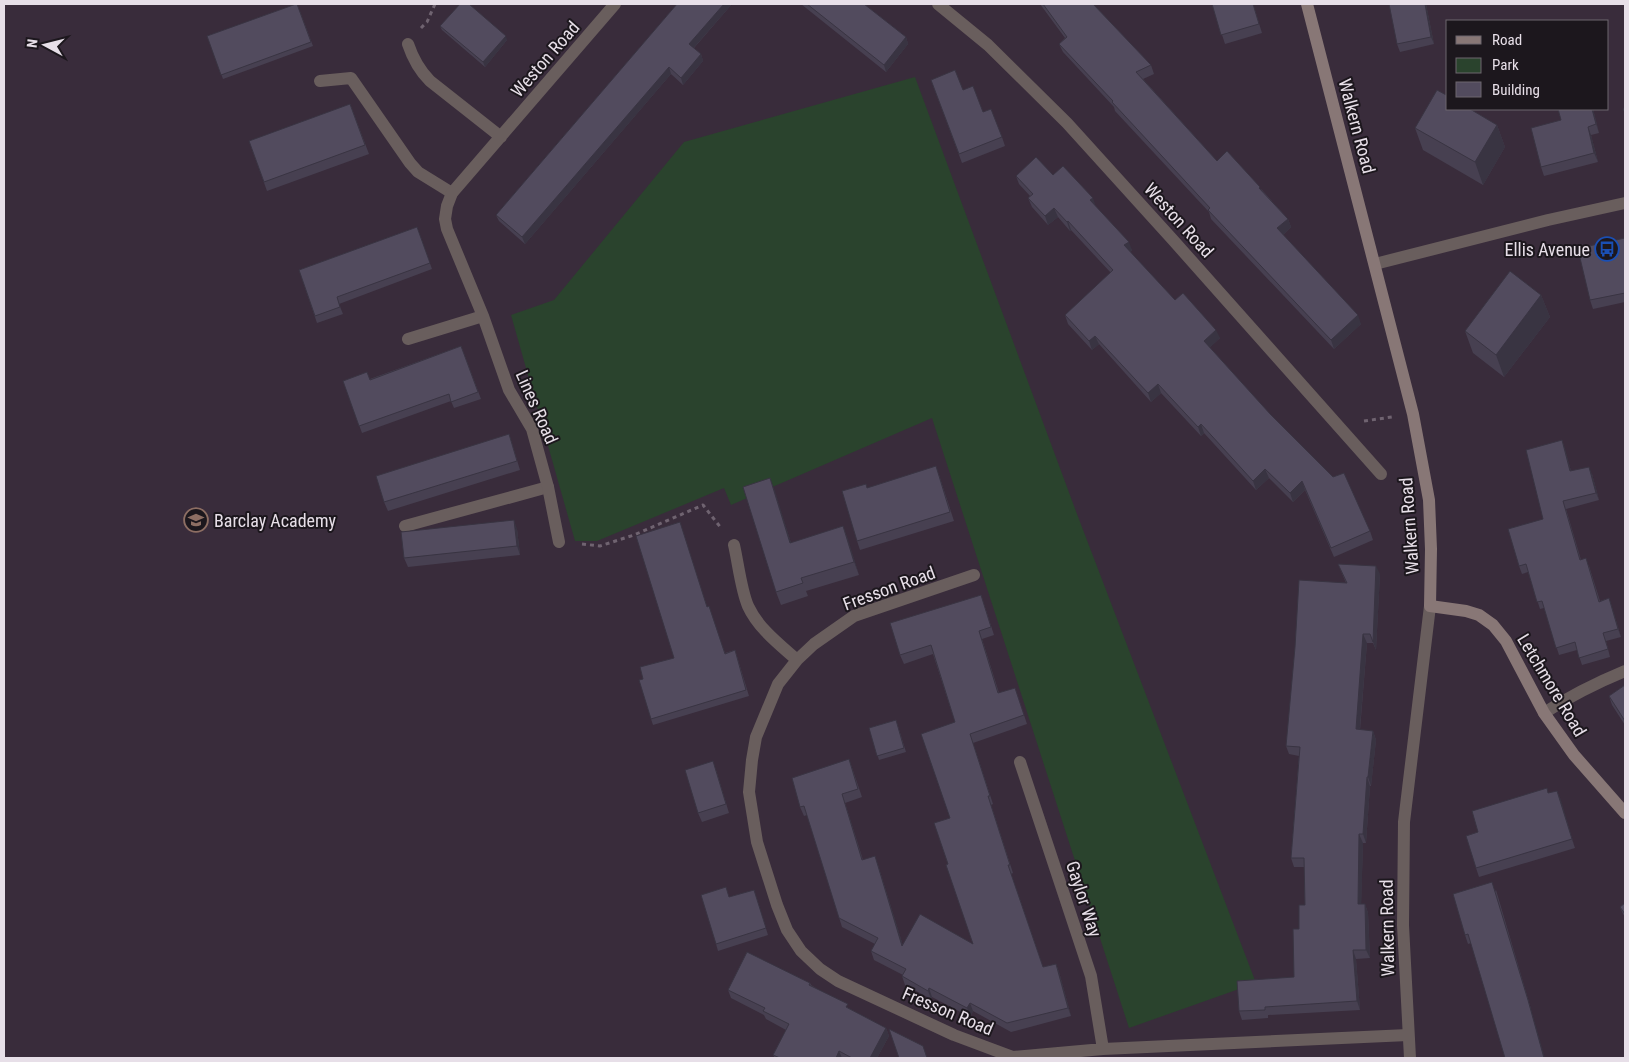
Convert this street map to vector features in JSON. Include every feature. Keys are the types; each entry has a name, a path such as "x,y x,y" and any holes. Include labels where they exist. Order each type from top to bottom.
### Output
{"street":[{"name":"Weston Road","path":"452,193 615,4"},
{"name":"Weston Road","path":"938,4 988,45 1067,123 1174,240 1381,474"},
{"name":"Walkern Road","path":"1307,4 1411,405 1429,500 1431,549 1430,606 1404,822 1402,925 1410,1058"},
{"path":"408,44 412,57 420,71 430,81 501,137"},
{"path":"320,81 351,78 410,163 418,172 452,193"},
{"name":"Lines Road","path":"452,193 445,219 447,229 483,316 508,390 532,428 548,487 559,542"},
{"path":"1375,264 1548,220 1625,203"},
{"path":"408,339 483,316"},
{"path":"405,526 548,487"},
{"path":"734,545 750,610 762,628 797,660"},
{"name":"Fresson Road","path":"974,575 854,616 814,644 797,660 778,684 756,738 749,792 757,842 787,930 801,951 820,969 838,981 954,1035 1013,1057 1062,1055 1103,1049 1408,1035"},
{"name":"Letchmore Road","path":"1430,606 1466,611 1479,615 1493,625 1506,641 1544,714 1574,756 1625,814"},
{"path":"1544,714 1591,685 1625,672"},
{"name":"Gaylor Way","path":"1020,762 1091,976 1103,1049"}],"path":[{"path":"408,44 427,22 436,4"},
{"path":"559,542 600,546 703,505 734,545"}],"green space":[{"path":"915,77 1077,514 1256,983 1129,1028 932,418 731,505 724,488 597,541 575,541 511,315 554,300 684,142"}],"building":[{"path":"297,4 311,42 221,75 207,36"},
{"path":"460,4 469,4 506,36 483,62 440,26"},
{"path":"677,4 724,4 689,44 701,54 681,78 669,67 522,237 496,215"},
{"path":"807,4 864,4 906,37 884,65"},
{"path":"1043,4 1093,4 1151,65 1136,72 1217,161 1227,151 1260,187 1288,219 1277,228 1358,315 1331,340 1208,210 1210,208 1059,44 1067,37"},
{"path":"1212,4 1253,4 1259,24 1221,35"},
{"path":"1389,4 1425,4 1431,37 1397,44"},
{"path":"955,70 963,90 973,86 983,112 991,109 1002,137 959,154 931,80"},
{"path":"1437,90 1446,95 1446,110 1472,110 1497,125 1475,162 1415,128"},
{"path":"350,104 365,145 264,182 249,141"},
{"path":"1558,110 1592,110 1596,124 1588,127 1594,153 1541,167 1531,128 1561,120"},
{"path":"1036,157 1053,175 1063,166 1093,198 1090,200 1129,242 1124,245 1175,300 1183,293 1216,330 1204,341 1271,415 1333,477 1344,473 1370,531 1331,548 1302,481 1290,493 1265,469 1253,481 1201,424 1198,427 1158,384 1148,393 1095,336 1089,341 1065,315 1113,270 1054,208 1045,216 1028,198 1033,194 1016,176"},
{"path":"417,227 430,263 337,297 340,307 315,316 299,270"},
{"path":"1625,238 1625,293 1590,300 1580,258 1580,248"},
{"path":"1510,271 1541,295 1496,355 1465,331"},
{"path":"461,346 478,392 451,402 449,394 359,426 343,381 367,372 370,380"},
{"path":"509,434 517,461 384,502 376,476"},
{"path":"1562,440 1570,471 1589,467 1596,493 1563,501 1580,560 1586,558 1599,602 1609,598 1618,629 1603,633 1608,649 1579,658 1575,642 1556,648 1542,601 1537,602 1526,564 1519,566 1508,529 1543,519 1526,450"},
{"path":"936,466 950,512 857,541 842,491 866,484 867,488"},
{"path":"770,478 790,543 843,526 854,562 801,578 803,583 776,592 743,487"},
{"path":"514,520 517,546 404,558 401,532"},
{"path":"680,522 707,607 709,606 725,654 735,650 746,690 651,719 639,680 643,679 640,667 674,658 636,536"},
{"path":"1338,564 1376,566 1373,642 1370,634 1363,634 1356,729 1373,731 1367,777 1363,834 1359,834 1358,904 1365,904 1366,950 1353,950 1357,1001 1265,1007 1265,1010 1239,1011 1237,981 1294,977 1293,929 1299,929 1299,905 1305,905 1304,858 1291,858 1300,747 1286,746 1299,580 1347,583"},
{"path":"981,595 991,627 979,631 998,693 1015,688 1024,715 970,734 1010,865 1008,865 1043,967 1056,964 1068,1008 1007,1023 970,1003 967,1008 929,988 928,991 902,976 906,969 871,951 878,938 839,918 804,806 800,807 792,778 849,759 858,789 842,794 862,860 875,856 902,946 920,914 973,944 934,823 950,818 921,734 955,722 931,645 900,655 890,623"},
{"path":"1625,685 1625,721 1609,696"},
{"path":"896,720 904,748 877,756 869,728"},
{"path":"713,761 726,804 698,813 685,770"},
{"path":"1547,788 1548,793 1557,791 1572,839 1476,868 1466,836 1478,832 1472,811"},
{"path":"1492,882 1544,1058 1505,1058 1468,934 1465,935 1453,894"},
{"path":"726,887 729,897 754,890 766,928 716,944 701,895"},
{"path":"1625,903 1625,914 1620,907"},
{"path":"747,952 810,983 809,985 848,1004 846,1007 886,1028 870,1058 852,1058 839,1051 836,1058 780,1058 773,1055 789,1024 763,1011 765,1008 728,990"},
{"path":"889,1029 923,1046 927,1058 899,1058"}],"place":[{"name":"Ellis Avenue","path":"1607,249"},
{"name":"Barclay Academy","path":"196,520"}]}
